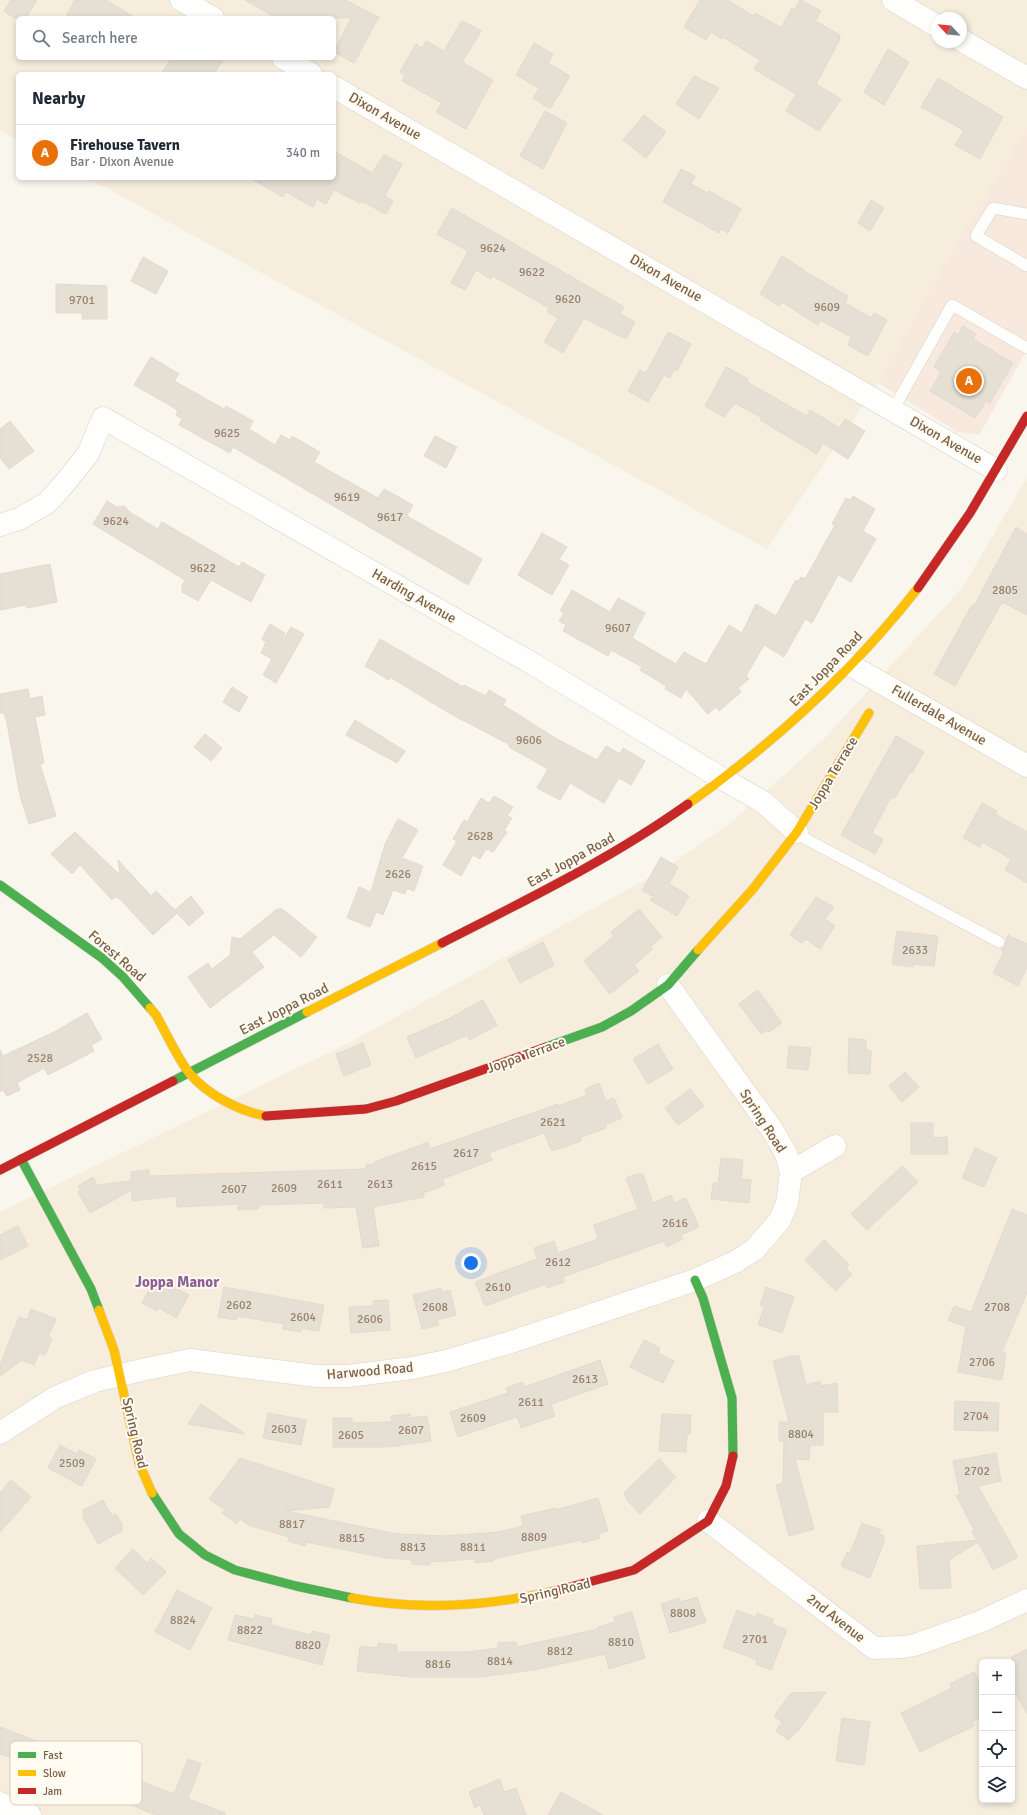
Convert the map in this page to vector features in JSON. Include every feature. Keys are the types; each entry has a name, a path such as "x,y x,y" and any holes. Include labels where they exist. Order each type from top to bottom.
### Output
{"street":[{"path":"182,0 210,16"},
{"path":"893,0 931,22"},
{"path":"967,43 1027,78"},
{"path":"286,60 308,72"},
{"name":"Dixon Avenue","path":"336,88 996,470"},
{"name":"East Joppa Road","path":"0,1170 551,888 639,838 723,779 795,720 850,665 905,605 958,532 1027,416"},
{"name":"Harding Avenue","path":"0,525 34,512 47,503 88,454 103,418 533,664 723,779"},
{"name":"Fullerdale Avenue","path":"850,665 1027,766"},
{"name":"Joppa Terrace","path":"189,1073 213,1094 252,1113 269,1116 366,1109 396,1101 602,1027 631,1011 668,985 753,889 797,832 869,713"},
{"path":"723,779 763,802 797,832"},
{"name":"Forest Road","path":"0,885 102,958 123,977 156,1015 189,1073"},
{"name":"Spring Road","path":"21,1159 91,1289 114,1350 121,1375 139,1463 153,1496 179,1534 205,1555 234,1570 296,1586 384,1604 437,1606 515,1600 601,1580 634,1570 708,1521 726,1486 733,1459 734,1438 732,1398 703,1298 695,1280 735,1262 754,1250 768,1235 780,1220 787,1203 791,1172 786,1154 773,1131 668,985"},
{"path":"791,1172 835,1146"},
{"name":"Harwood Road","path":"0,1433 56,1397 95,1381 121,1375 190,1360 317,1376 348,1376 405,1369 446,1361 511,1342 695,1280"},
{"name":"2nd Avenue","path":"708,1521 874,1648 915,1645 982,1621 1027,1600"},
{"path":"0,1803 30,1815"}],"lane":[{"path":"1027,214 993,208 976,236 1027,266"},
{"path":"893,410 952,305 1027,348"},
{"path":"797,832 808,840 999,942"}],"shaded area":[{"path":"0,0 1027,0 1027,127 940,271 878,383 767,549 92,180 336,180 336,72 16,72 16,139 0,130"},
{"path":"1027,127 1027,350 979,435 958,432 878,383 940,271"},
{"path":"1027,478 1027,1815 0,1815 0,1212 349,1043 663,870 733,821 824,739 962,588"}],"building":[{"path":"11,0 37,0 27,16 16,16 16,18 14,18 4,11"},
{"path":"75,0 106,0 133,16 66,16"},
{"path":"245,0 346,0 380,18 378,18 354,63 336,53 336,48 351,18 336,18 336,16 273,16"},
{"path":"700,0 727,0 754,16 756,13 781,28 792,8 794,10 800,0 821,11 815,21 840,35 839,41 816,84 841,99 819,131 786,111 796,94 754,69 760,60 723,37 722,39 711,32 706,40 684,27"},
{"path":"463,21 481,31 462,62 493,80 466,129 436,112 442,103 402,81 405,75 400,72 416,44 422,48 426,41 444,51"},
{"path":"534,43 553,54 548,63 570,76 550,109 533,98 539,88 516,75"},
{"path":"888,49 909,62 884,105 864,92"},
{"path":"171,60 223,60 215,72 162,72"},
{"path":"694,76 719,88 699,119 676,104"},
{"path":"938,78 1003,117 980,159 955,145 964,130 921,107"},
{"path":"545,111 567,123 543,169 520,156"},
{"path":"644,115 666,132 646,158 623,140"},
{"path":"336,152 372,173 384,155 402,164 385,196 393,201 386,214 361,201 360,203 334,190 326,204 317,199 313,207 286,192 283,197 253,180 336,180"},
{"path":"681,169 695,176 691,184 708,193 709,191 741,209 728,233 721,229 719,233 663,202"},
{"path":"871,200 884,208 870,231 858,223"},
{"path":"452,208 624,307 620,314 635,322 626,339 584,318 563,353 544,342 558,318 547,312 549,308 493,276 491,279 476,270 465,290 451,283 468,251 437,234"},
{"path":"782,256 804,271 848,296 845,303 871,318 874,313 887,320 868,356 848,345 851,337 820,320 818,325 782,302 779,306 760,294"},
{"path":"143,257 168,271 156,294 131,281"},
{"path":"56,284 107,286 107,319 82,319 82,313 56,313"},
{"path":"963,326 976,334 973,339 1013,363 990,403 986,401 975,418 930,391 941,372 934,367 954,332 958,335"},
{"path":"668,332 691,344 677,371 674,369 670,378 664,375 648,402 628,391 640,370 646,373"},
{"path":"151,357 179,374 174,381 224,409 226,406 253,421 249,429 275,445 281,435 290,440 292,436 320,452 314,462 378,498 384,489 413,505 407,516 482,559 468,585 233,447 230,453 179,425 182,419 176,415 178,410 134,385"},
{"path":"726,367 748,379 747,382 807,416 810,410 840,428 845,419 865,431 848,459 823,443 817,454 760,420 762,418 735,403 724,417 705,406"},
{"path":"10,421 34,451 9,469 0,458 0,429"},
{"path":"435,436 457,447 446,468 424,456"},
{"path":"853,496 875,509 863,531 876,539 851,582 838,575 812,623 805,619 784,657 764,645 746,676 749,679 738,688 741,692 719,711 716,707 708,714 686,689 681,698 665,689 666,686 640,670 642,667 611,650 608,656 563,631 566,625 559,621 564,613 560,611 572,590 610,612 618,598 645,613 632,638 676,664 684,652 706,664 729,625 742,633 756,604 776,616 796,580 798,582 801,577 805,579 835,525 832,524 846,498 850,500"},
{"path":"107,501 117,507 124,506 131,513 158,529 162,522 239,567 242,562 265,575 251,602 211,580 198,601 182,592 182,585 185,580 93,524"},
{"path":"1016,527 1027,534 1027,615 1004,603 1001,604 955,686 934,674 972,605 974,606"},
{"path":"542,533 567,547 559,559 569,565 552,595 518,575"},
{"path":"50,564 57,602 27,608 26,605 0,610 0,574"},
{"path":"270,624 285,633 283,636 285,637 291,627 304,634 276,683 263,675 272,659 261,653 266,642 262,639"},
{"path":"380,639 463,687 464,685 486,696 489,690 506,700 503,705 557,739 597,760 606,746 620,754 623,748 645,761 631,785 619,778 604,803 570,783 560,800 537,788 548,769 509,747 510,745 449,713 390,677 389,680 365,666"},
{"path":"232,687 248,697 239,712 223,702"},
{"path":"28,689 30,699 42,696 45,715 35,717 44,763 40,764 56,816 29,824 20,796 7,723 4,713 0,713 0,694"},
{"path":"355,720 405,751 397,763 346,735"},
{"path":"205,734 222,748 211,761 194,747"},
{"path":"896,736 924,752 894,799 891,797 872,833 883,839 875,854 841,835"},
{"path":"494,796 513,807 507,816 512,818 504,831 507,832 493,852 486,849 480,859 473,855 461,876 443,865 457,841 453,839 464,820 467,822 481,798 489,803"},
{"path":"982,803 997,811 995,814 1027,832 1027,883 1005,870 1011,859 982,842 980,847 963,838"},
{"path":"398,819 418,830 402,858 423,866 414,891 407,888 405,894 393,890 383,915 376,912 370,927 347,918 359,887 371,892 385,844"},
{"path":"75,832 120,875 118,860 151,896 156,891 175,910 191,896 204,913 189,926 177,913 153,935 120,899 115,897 112,900 80,865 72,874 51,854"},
{"path":"661,857 678,867 669,884 689,896 677,916 650,900 654,897 642,890"},
{"path":"816,897 834,907 825,919 835,926 820,949 806,939 802,943 790,935"},
{"path":"277,909 282,909 317,937 301,957 274,935 252,952 264,967 210,1008 188,977 208,963 212,969 230,955 232,937 240,939"},
{"path":"639,909 662,937 651,946 653,949 634,965 639,971 610,994 584,961 614,936 611,932"},
{"path":"897,931 938,936 934,966 914,964 913,967 892,964"},
{"path":"1008,935 1027,944 1027,967 1018,986 993,973 1004,951 1001,950 1005,945"},
{"path":"543,942 554,965 520,983 508,960"},
{"path":"758,990 782,1023 769,1032 767,1030 761,1034 739,1004"},
{"path":"483,1000 497,1025 470,1040 467,1035 416,1058 407,1037 446,1020"},
{"path":"87,1013 102,1039 91,1045 94,1051 48,1075 44,1068 17,1083 20,1090 7,1096 3,1090 0,1091 0,1050 3,1056 54,1032"},
{"path":"849,1038 866,1040 866,1050 871,1051 870,1074 848,1073"},
{"path":"363,1043 371,1065 344,1076 336,1054"},
{"path":"658,1044 673,1069 648,1084 633,1059"},
{"path":"789,1046 811,1048 808,1070 787,1068"},
{"path":"905,1072 919,1087 902,1102 889,1086"},
{"path":"599,1083 606,1101 614,1098 622,1118 605,1125 606,1128 580,1138 581,1141 552,1151 544,1133 489,1153 492,1160 442,1179 445,1185 423,1193 424,1197 373,1207 379,1246 363,1248 356,1207 324,1208 324,1203 259,1205 258,1209 238,1210 239,1204 177,1207 176,1196 132,1201 132,1190 90,1213 78,1192 81,1191 78,1186 93,1177 97,1185 131,1181 131,1172 149,1170 149,1176 366,1169 366,1165 375,1164 375,1162 428,1142 430,1149 558,1104 559,1106 587,1095 585,1089"},
{"path":"690,1089 704,1106 678,1125 665,1108"},
{"path":"911,1123 933,1123 933,1138 947,1137 948,1154 911,1154"},
{"path":"975,1148 997,1158 984,1187 962,1178"},
{"path":"721,1158 743,1160 741,1179 751,1180 749,1203 711,1199 713,1183 718,1183"},
{"path":"902,1166 918,1182 867,1230 851,1214"},
{"path":"636,1174 643,1174 653,1203 671,1195 674,1203 686,1198 699,1227 681,1235 683,1239 667,1247 664,1241 563,1277 564,1282 547,1288 546,1284 485,1306 475,1282 537,1259 534,1248 554,1241 558,1253 598,1239 594,1225 638,1209 626,1178"},
{"path":"1012,1209 1027,1215 1027,1292 1002,1352 1006,1352 1002,1380 958,1372 966,1327 948,1320 954,1306 971,1312"},
{"path":"18,1226 28,1246 0,1260 0,1235"},
{"path":"824,1240 849,1264 846,1268 852,1274 836,1291 805,1260"},
{"path":"156,1277 189,1295 176,1318 159,1308 157,1311 142,1303"},
{"path":"224,1287 324,1305 319,1331 302,1328 301,1332 283,1329 284,1324 237,1316 236,1320 218,1317"},
{"path":"766,1287 794,1297 782,1333 758,1325 764,1307 760,1305"},
{"path":"441,1288 442,1292 450,1290 456,1315 437,1320 439,1325 422,1329 413,1295"},
{"path":"388,1300 390,1330 351,1333 349,1307 373,1306 373,1301"},
{"path":"31,1309 56,1319 48,1337 52,1339 45,1355 39,1353 34,1365 22,1360 0,1376 0,1365 19,1317 27,1320"},
{"path":"644,1340 660,1348 658,1353 674,1361 663,1383 630,1367"},
{"path":"792,1356 799,1356 806,1385 820,1381 821,1386 837,1383 838,1412 823,1412 823,1445 810,1445 809,1460 795,1459 814,1529 789,1536 776,1485 783,1483 784,1441 779,1441 779,1422 789,1422 773,1361"},
{"path":"600,1360 608,1384 551,1404 555,1416 521,1428 517,1417 458,1437 450,1412 508,1393 506,1388 523,1382 525,1387"},
{"path":"955,1401 999,1403 998,1431 954,1430"},
{"path":"201,1404 245,1434 188,1424"},
{"path":"268,1413 306,1420 301,1445 263,1438"},
{"path":"410,1414 410,1418 427,1416 431,1441 387,1447 333,1447 333,1418 352,1418 352,1423 392,1422 391,1416"},
{"path":"662,1414 691,1415 690,1434 687,1434 686,1452 659,1451"},
{"path":"60,1445 77,1454 79,1450 96,1459 82,1486 48,1468"},
{"path":"996,1453 1001,1481 978,1486 1018,1557 993,1570 978,1542 949,1560 951,1588 920,1589 917,1546 977,1540 972,1531 974,1530 956,1495 960,1495 953,1461"},
{"path":"240,1458 334,1489 329,1507 286,1511 397,1534 445,1536 499,1532 523,1526 521,1516 556,1508 556,1510 598,1498 608,1531 598,1534 600,1538 582,1543 581,1540 493,1559 493,1561 475,1563 474,1559 430,1562 430,1565 412,1564 412,1560 386,1558 306,1542 305,1546 288,1541 289,1537 248,1525 240,1519 237,1524 222,1513 225,1510 209,1499"},
{"path":"659,1459 676,1477 640,1514 627,1500 624,1493"},
{"path":"11,1480 31,1497 0,1532 0,1493"},
{"path":"103,1500 112,1516 116,1514 122,1525 122,1531 98,1544 83,1517 83,1510"},
{"path":"862,1523 881,1530 879,1534 884,1536 884,1542 870,1578 841,1566 847,1552 850,1553"},
{"path":"133,1549 147,1563 151,1558 166,1572 143,1595 115,1568"},
{"path":"177,1590 212,1608 190,1650 155,1632"},
{"path":"697,1597 706,1622 670,1633 661,1604 679,1598 680,1602"},
{"path":"737,1610 755,1617 757,1613 773,1619 772,1624 787,1630 771,1670 756,1664 757,1660 723,1647"},
{"path":"632,1612 645,1658 609,1669 605,1654 534,1670 480,1677 412,1677 357,1671 360,1646 378,1648 378,1643 397,1645 397,1652 469,1652 498,1648 498,1643 516,1642 517,1647 598,1629 598,1627 615,1622 614,1617"},
{"path":"235,1615 254,1619 255,1615 272,1619 271,1625 311,1635 312,1631 330,1635 322,1665 228,1640"},
{"path":"1027,1649 1027,1714 1015,1692 1015,1659 1012,1659 1012,1657"},
{"path":"974,1672 979,1682 979,1718 972,1722 974,1726 920,1752 901,1713 952,1688 950,1684"},
{"path":"826,1692 797,1732 796,1731 789,1740 776,1731 782,1722 774,1716 791,1693"},
{"path":"842,1718 870,1722 864,1765 836,1761"},
{"path":"0,1727 36,1741 10,1741 10,1758 0,1754"},
{"path":"188,1759 201,1764 188,1799 225,1813 225,1815 156,1815 131,1805 142,1805 142,1782 174,1794"},
{"path":"500,1779 504,1792 516,1788 526,1815 484,1815 480,1805 475,1808 469,1792"},
{"path":"561,1792 603,1815 548,1815"}],"traffic: fast":[{"path":"0,885 102,958 123,977 150,1008"},
{"path":"546,1047 602,1027 631,1011 668,985 698,950"},
{"path":"173,1081 307,1012"},
{"path":"21,1159 91,1289 99,1310"},
{"path":"695,1280 703,1298 732,1398 733,1456"},
{"path":"152,1493 179,1534 205,1555 235,1570 296,1586 352,1598"}],"traffic: slow":[{"path":"688,804 751,756 811,704 867,648 918,588"},
{"path":"698,950 753,889 797,832 869,713"},
{"path":"307,1012 442,943"},
{"path":"150,1008 156,1015 181,1062 197,1082 215,1095 235,1106 266,1116"},
{"path":"99,1310 114,1350 139,1463 152,1493"},
{"path":"352,1598 403,1604 454,1605 505,1600 555,1591"}],"traffic: jam":[{"path":"918,588 970,513 1027,416"},
{"path":"442,943 568,878 629,843 688,804"},
{"path":"266,1116 366,1109 396,1101 546,1047"},
{"path":"0,1170 173,1081"},
{"path":"555,1591 634,1570 708,1521 726,1486 733,1456"}],"place":[{"name":"Firehouse Tavern","path":"969,381"}],"district":[{"name":"Joppa Manor","path":"177,1282"}]}
